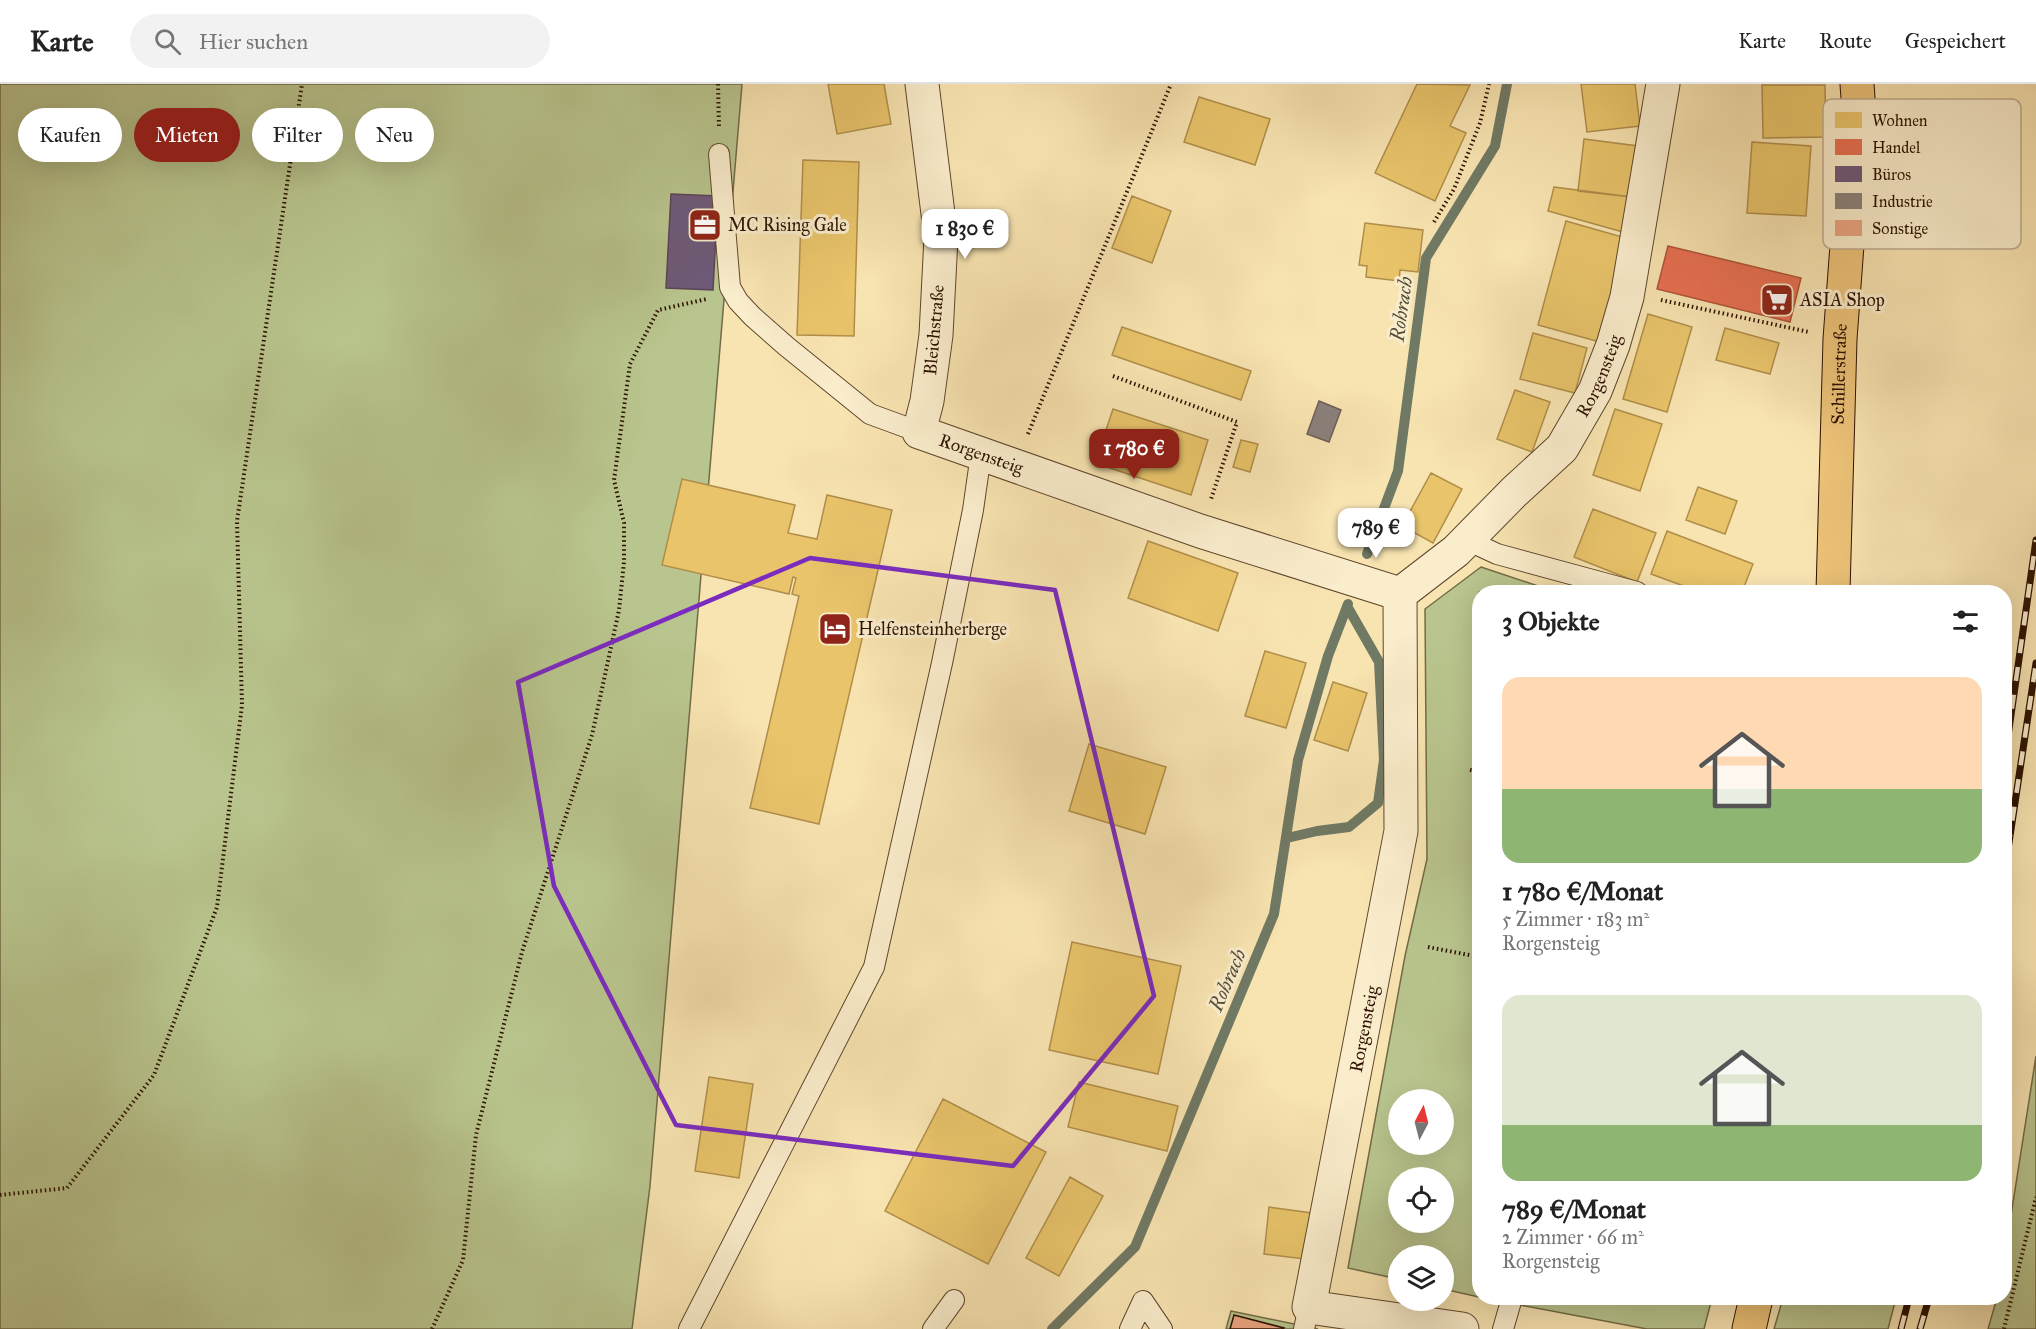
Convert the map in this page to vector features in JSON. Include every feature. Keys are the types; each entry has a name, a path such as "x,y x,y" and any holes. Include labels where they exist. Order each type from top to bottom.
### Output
{"main road":[{"name":"Schillerstraße","path":"1857,84 1858,99"},
{"name":"Schillerstraße","path":"1833,585 1840,339 1847,249"},
{"path":"1749,1329 1754,1305"}],"street":[{"name":"Bleichstraße","path":"919,432 927,401 936,335 941,238 922,84"},
{"name":"Rorgensteig","path":"1400,594 1455,551 1562,448 1595,391 1613,345 1628,293 1663,84"},
{"name":"Rorgensteig","path":"919,432 1200,531 1400,594"},
{"name":"Rorgensteig","path":"1400,594 1401,831 1307,1318 1462,1329"}],"lane":[{"name":"Rorgensteig","path":"719,154 730,287 738,301 761,324 870,414 919,432"},
{"path":"688,1329 874,967 942,663 973,510 981,453"},
{"path":"1467,540 1497,554 1611,585"},
{"path":"933,1329 954,1300"},
{"path":"1130,1329 1143,1301 1162,1329"},
{"path":"1503,1329 1510,1305"}],"path":[{"path":"0,1195 67,1188 154,1075 217,907 242,705 237,521 302,84"},
{"path":"718,84 719,154"},
{"path":"1015,465 1171,84"},
{"path":"1434,222 1454,189 1480,123 1490,84"},
{"path":"1628,293 1840,339"},
{"path":"432,1329 463,1260 476,1135 522,952 592,735 619,610 624,562 624,523 614,480 630,364 658,309 735,294"},
{"path":"1113,376 1237,422 1200,531"},
{"path":"1428,946 1472,955"},
{"path":"2012,1296 2036,1197"},
{"path":"2004,1329 2010,1305"}],"highlighted area":[{"path":"810,558 1055,590 1154,996 1013,1166 676,1125 554,886 518,682"}],"green space":[{"path":"0,84 742,84 650,1186 632,1329 0,1329"},
{"path":"1481,567 1535,585 1472,585 1472,1295 1454,1291 1454,1245 1388,1245 1388,1277 1348,1268 1405,956 1427,859 1425,609"},
{"path":"2036,1056 2036,1329 1988,1329 1995,1305 2012,1305 2012,1209"},
{"path":"1520,1305 1710,1305 1704,1329 1647,1329"},
{"path":"1781,1305 1894,1305 1888,1329 1774,1329"},
{"path":"1231,1311 1318,1329 1226,1329"}],"building: Wohnen":[{"path":"828,84 884,84 891,124 837,134"},
{"path":"1417,84 1470,85 1450,126 1466,133 1435,201 1375,173"},
{"path":"1581,84 1635,84 1640,126 1587,132"},
{"path":"1762,85 1825,85 1823,137 1763,138"},
{"path":"1199,97 1270,119 1255,165 1184,142"},
{"path":"1584,139 1638,146 1631,197 1578,191"},
{"path":"1752,142 1811,146 1806,216 1747,213"},
{"path":"803,160 859,162 854,336 797,335"},
{"path":"1554,187 1631,197 1623,232 1548,211"},
{"path":"1132,196 1171,211 1152,263 1112,248"},
{"path":"1566,221 1629,239 1600,342 1538,325"},
{"path":"1365,223 1423,230 1418,272 1400,270 1399,281 1366,277 1367,266 1359,265"},
{"path":"1648,314 1692,327 1667,412 1623,399"},
{"path":"1122,327 1251,371 1241,400 1112,355"},
{"path":"1725,328 1779,343 1770,374 1716,360"},
{"path":"1533,333 1587,348 1575,393 1520,379"},
{"path":"1515,390 1550,402 1532,452 1497,439"},
{"path":"1113,409 1208,440 1191,495 1095,463"},
{"path":"1615,409 1662,424 1640,491 1593,475"},
{"path":"1241,440 1258,444 1250,472 1233,467"},
{"path":"1431,473 1462,489 1433,543 1402,526"},
{"name":"Helfensteinherberge","path":"682,479 795,505 788,533 817,539 827,495 892,510 819,824 750,808 799,596 792,594 796,578 793,577 789,594 662,565"},
{"path":"1698,487 1737,501 1725,534 1686,520"},
{"path":"1593,509 1656,533 1637,582 1574,557"},
{"path":"1667,531 1753,564 1745,585 1681,585 1651,574"},
{"path":"1148,541 1238,573 1218,631 1128,598"},
{"path":"1265,651 1306,663 1286,728 1245,716"},
{"path":"1333,682 1367,693 1348,751 1314,740"},
{"path":"1089,744 1166,767 1145,834 1069,811"},
{"path":"1072,942 1181,966 1158,1074 1049,1050"},
{"path":"709,1077 753,1084 739,1178 695,1171"},
{"path":"1079,1082 1178,1106 1167,1151 1068,1127"},
{"path":"943,1099 1046,1152 988,1264 885,1211"},
{"path":"1070,1177 1103,1196 1059,1276 1026,1258"},
{"path":"1269,1207 1319,1214 1313,1260 1264,1254"}],"building: Handel":[{"path":"1668,246 1801,278 1790,322 1657,289"}],"building: Büros":[{"path":"671,194 718,196 713,290 666,288"}],"building: Industrie":[{"path":"1319,401 1341,410 1329,442 1307,434"}],"building: Sonstige":[{"path":"1234,1315 1284,1328 1230,1329"}],"waterway":[{"name":"Rohrach","path":"1367,554 1398,471 1426,258 1495,146 1507,84"},
{"name":"Rohrach","path":"1052,1329 1135,1247 1274,914 1298,760 1328,656 1348,604"},
{"path":"1287,838 1349,827 1378,803 1384,760 1379,662 1347,606"}],"railway":[{"path":"2012,708 2036,540"},
{"path":"2012,823 2036,663"},
{"path":"1901,1329 1907,1305"},
{"path":"1920,1329 1927,1305"}],"place":[{"name":"MC Rising Gale","path":"705,225"},
{"name":"ASIA Shop","path":"1777,300"},
{"name":"Helfensteinherberge","path":"835,629"}]}
